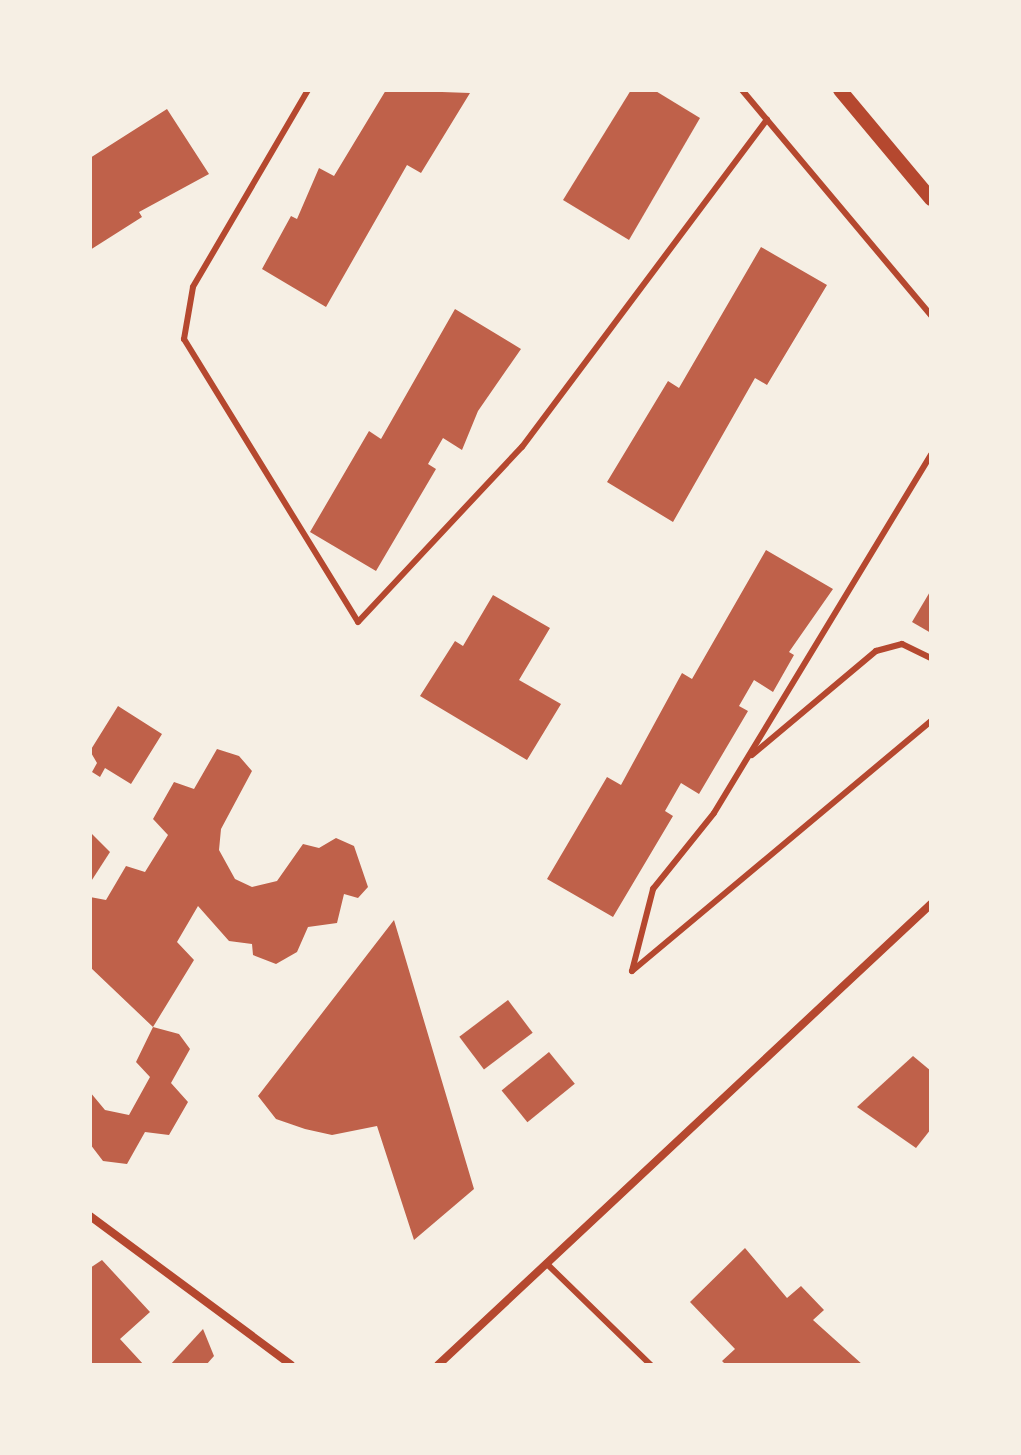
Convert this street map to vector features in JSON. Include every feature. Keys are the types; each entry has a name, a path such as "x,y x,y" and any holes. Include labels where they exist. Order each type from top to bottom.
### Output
{"street":[{"path":"840,90 931,199"},
{"path":"438,1365 931,904"},
{"path":"90,1216 291,1365"}],"lane":[{"path":"308,90 193,287 184,339 358,622 522,447 767,120"},
{"path":"742,90 928,304 931,315"},
{"path":"931,455 746,760 653,889 632,971 931,721"},
{"path":"746,760 876,651 902,644 931,658"},
{"path":"547,1264 651,1365"}],"building":[{"path":"386,90 470,93 421,173 407,165 326,307 262,269 291,216 297,219 319,168 334,176"},
{"path":"631,90 654,90 700,118 629,240 563,200"},
{"path":"167,109 209,174 139,212 142,217 90,250 90,158"},
{"path":"761,247 827,285 767,385 755,378 673,522 607,482 668,381 679,388"},
{"path":"455,309 521,349 478,411 462,450 443,438 428,464 436,469 376,571 310,532 369,431 381,439"},
{"path":"766,550 833,589 789,652 794,655 773,692 754,680 739,706 748,711 699,794 681,783 665,811 673,816 613,917 547,879 607,777 621,785 682,673 692,679"},
{"path":"931,590 931,633 912,622"},
{"path":"493,595 550,628 519,680 561,704 527,760 420,696 455,641 463,646"},
{"path":"118,706 162,734 131,784 105,768 100,777 92,772 97,763 90,751"},
{"path":"217,749 239,756 252,771 221,829 219,850 235,879 252,887 277,881 303,844 319,848 336,838 354,846 368,887 358,898 344,894 337,923 308,927 297,952 276,964 253,955 252,944 229,941 198,906 177,942 194,960 153,1027 90,967 90,897 106,900 126,866 145,872 168,835 153,819 174,782 194,789"},
{"path":"90,832 110,852 90,883"},
{"path":"394,920 474,1189 414,1240 377,1126 332,1135 305,1129 276,1119 258,1096"},
{"path":"508,1000 533,1033 484,1069 459,1037"},
{"path":"153,1027 179,1034 190,1049 171,1083 188,1102 169,1135 145,1132 127,1164 103,1161 90,1144 90,1092 105,1110 129,1115 150,1077 136,1062"},
{"path":"549,1052 575,1084 527,1122 502,1090"},
{"path":"913,1056 931,1071 931,1129 916,1148 857,1107"},
{"path":"745,1248 787,1298 801,1286 824,1310 813,1320 863,1365 726,1365 722,1361 735,1349 690,1302"},
{"path":"102,1260 150,1312 120,1339 144,1365 90,1365 90,1268"},
{"path":"203,1329 214,1356 206,1365 170,1365"}]}
